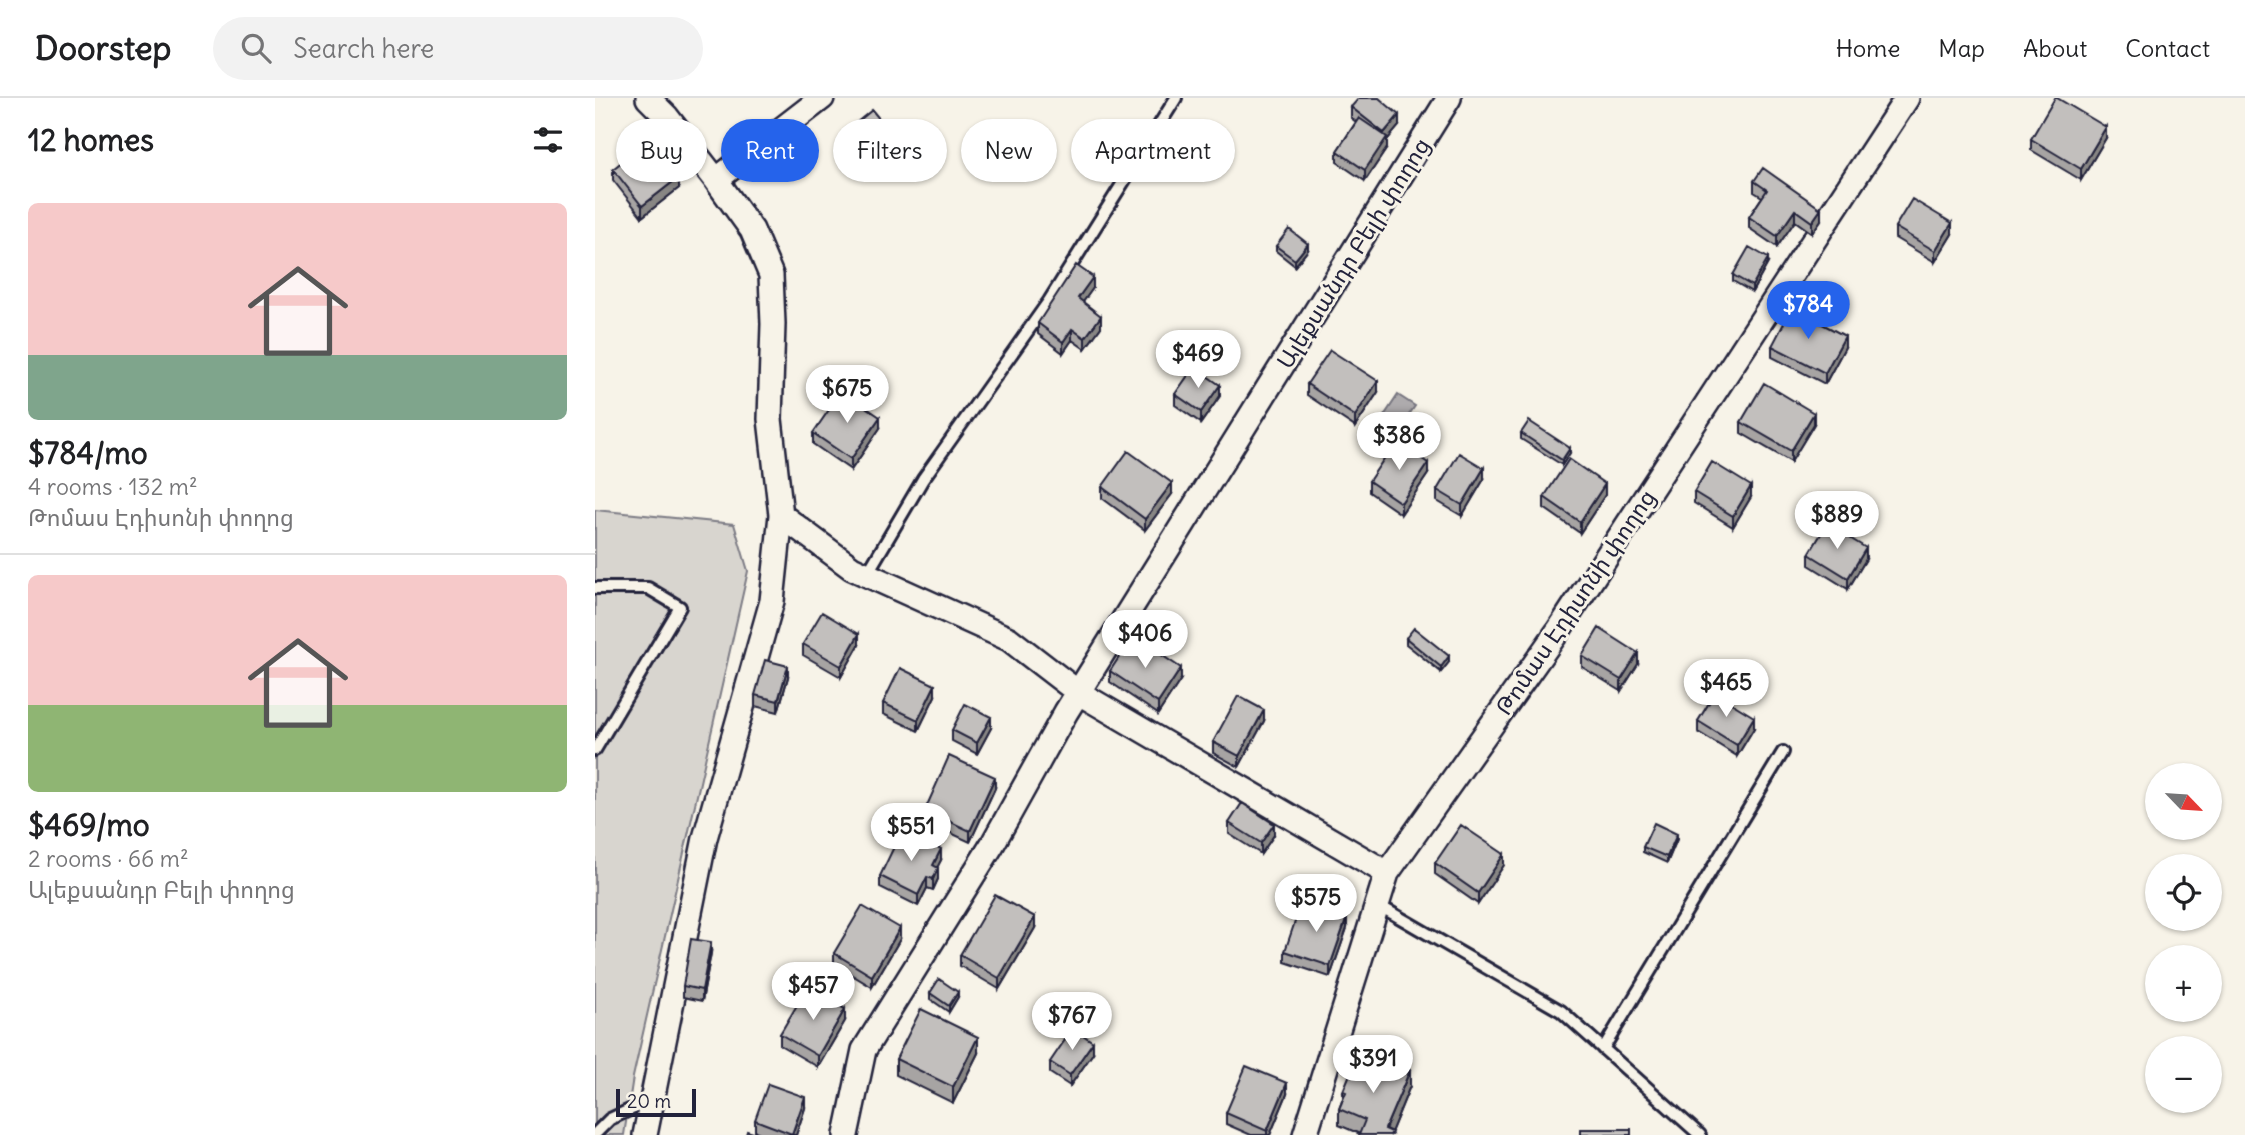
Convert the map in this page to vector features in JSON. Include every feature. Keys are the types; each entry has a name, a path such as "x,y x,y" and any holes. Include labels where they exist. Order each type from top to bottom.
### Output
{"street":[{"path":"645,1135 705,838 772,601 781,515 770,419 773,324 771,275 752,230 667,117 648,98"},
{"path":"716,180 822,98"},
{"name":"Ալեքսանդր Բելի փողոց","path":"846,1135 864,1050 992,845 1079,693 1449,98"},
{"name":"Թոմաս Էդիսոնի փողոց","path":"1305,1135 1387,873 1559,631 1907,98"},
{"path":"781,515 852,568 1009,639 1079,693 1387,873"}],"lane":[{"path":"867,574 923,479 1049,301 1176,98"},
{"path":"595,588 648,588 680,607 595,750"},
{"path":"1603,1049 1783,752"},
{"path":"1378,905 1561,1011 1700,1135"},
{"path":"595,1134 610,1119 651,1100"}],"shaded area":[{"path":"1398,395 1415,406 1392,439 1376,428"},
{"path":"595,510 734,524 748,571 633,1077 624,1135 595,1135"}],"building":[{"path":"1359,98 1379,98 1399,115 1384,133 1351,107"},
{"path":"2055,98 2106,127 2081,169 2031,139"},
{"path":"872,110 879,119 861,119"},
{"path":"1359,118 1387,137 1365,170 1337,151"},
{"path":"1763,168 1821,209 1812,222 1795,210 1777,236 1749,217 1767,190 1754,181"},
{"path":"623,182 673,182 642,206"},
{"path":"1912,199 1952,223 1935,251 1895,227"},
{"path":"1289,229 1308,244 1295,260 1276,246"},
{"path":"1749,247 1768,258 1752,286 1733,275"},
{"path":"1076,265 1093,277 1078,298 1101,316 1085,338 1072,329 1063,342 1038,323"},
{"path":"1792,308 1845,336 1825,373 1772,346"},
{"path":"1330,350 1378,381 1355,416 1307,384"},
{"path":"1194,367 1220,385 1201,412 1175,394"},
{"path":"1764,383 1814,413 1791,451 1741,422"},
{"path":"842,391 880,417 851,459 813,433"},
{"path":"1529,421 1570,448 1562,460 1521,433"},
{"path":"1396,441 1428,463 1401,503 1369,481"},
{"path":"1128,451 1172,483 1145,519 1102,487"},
{"path":"1459,453 1484,468 1462,505 1437,490"},
{"path":"1569,459 1605,484 1580,522 1544,497"},
{"path":"1712,462 1751,486 1733,516 1694,492"},
{"path":"1827,524 1866,548 1848,578 1809,554"},
{"path":"822,612 859,634 841,666 803,644"},
{"path":"1414,628 1449,656 1441,667 1406,638"},
{"path":"1599,628 1638,653 1621,680 1582,656"},
{"path":"1133,636 1181,668 1158,703 1110,671"},
{"path":"765,660 788,666 778,701 755,695"},
{"path":"900,668 935,685 918,720 883,703"},
{"path":"1715,693 1754,717 1737,745 1698,721"},
{"path":"1238,696 1264,710 1239,756 1213,742"},
{"path":"965,704 991,717 977,743 952,730"},
{"path":"949,756 995,777 970,831 925,810"},
{"path":"1242,803 1274,824 1261,843 1229,823"},
{"path":"1654,823 1677,834 1667,857 1643,847"},
{"path":"1461,825 1504,854 1478,893 1435,863"},
{"path":"902,830 941,849 933,865 938,868 933,879 927,877 918,895 880,876"},
{"path":"995,895 1035,917 999,978 960,955"},
{"path":"1302,901 1347,917 1330,966 1285,951"},
{"path":"862,906 900,928 872,976 834,953"},
{"path":"691,939 711,942 702,990 683,986"},
{"path":"939,979 958,992 949,1006 930,993"},
{"path":"807,988 845,1009 818,1056 780,1034"},
{"path":"921,1009 978,1037 953,1087 896,1059"},
{"path":"1073,1028 1093,1042 1070,1075 1050,1062"},
{"path":"1357,1057 1389,1069 1392,1063 1410,1070 1385,1129 1392,1132 1390,1135 1359,1135 1365,1120 1339,1109 1346,1092 1343,1091"},
{"path":"1246,1066 1287,1083 1267,1131 1226,1113"},
{"path":"768,1084 805,1097 792,1134 755,1120"},
{"path":"1581,1129 1631,1129 1631,1135 1581,1135"}]}
